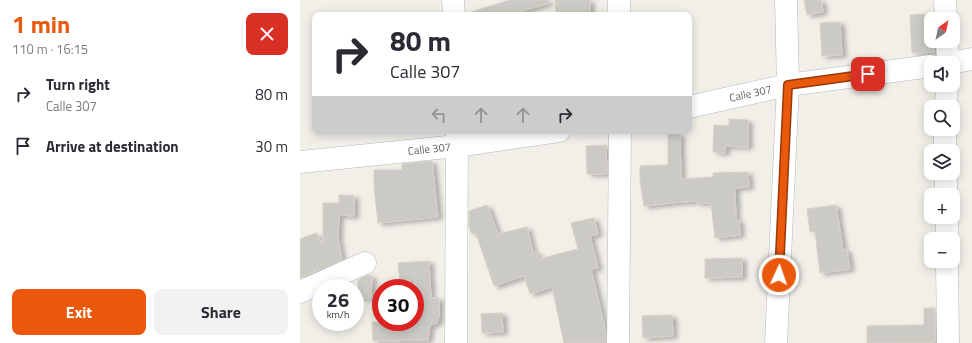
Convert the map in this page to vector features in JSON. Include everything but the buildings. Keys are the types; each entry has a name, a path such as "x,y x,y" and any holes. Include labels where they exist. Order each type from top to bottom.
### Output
{"street":[{"path":"453,0 454,12"},
{"path":"619,0 619,12"},
{"path":"776,343 788,85 786,0"},
{"path":"945,0 946,12"},
{"path":"960,61 972,59"},
{"name":"Calle 307","path":"692,106 788,85 924,67"},
{"name":"Calle 307","path":"300,162 457,138 515,134"},
{"path":"618,343 620,134"},
{"path":"456,343 457,138"},
{"path":"300,292 365,263"},
{"path":"947,268 948,343"}],"route":[{"path":"779,275 788,85 868,74"}]}
